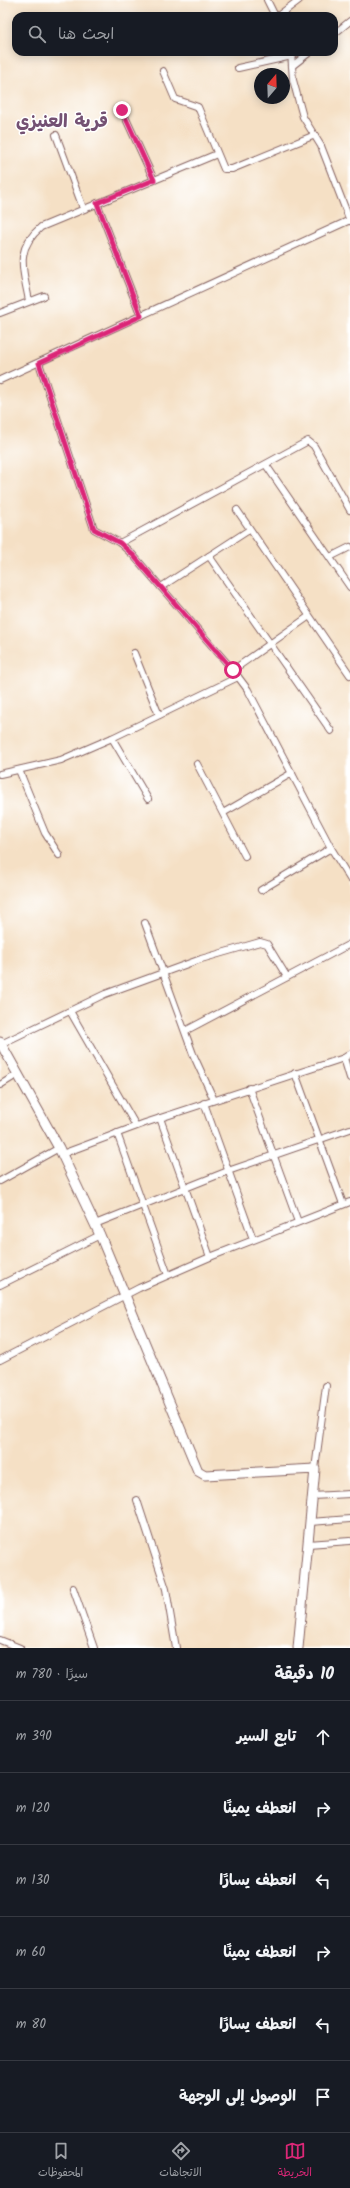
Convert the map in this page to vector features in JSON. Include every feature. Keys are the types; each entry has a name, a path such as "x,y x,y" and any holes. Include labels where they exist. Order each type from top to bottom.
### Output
{"street":[{"path":"267,0 273,12"},
{"path":"283,12 299,0"},
{"path":"338,31 350,21"},
{"path":"238,68 284,56"},
{"path":"0,380 350,220 315,135 303,117 293,80 292,56"},
{"path":"292,66 305,56"},
{"path":"163,71 175,98 198,107 224,169 232,169 315,135"},
{"path":"122,110 154,180"},
{"path":"56,135 83,208"},
{"path":"29,301 21,263 29,240 41,227 83,208 217,154"},
{"path":"97,203 141,316"},
{"path":"0,313 44,296"},
{"path":"39,363 94,529 120,543 133,555 233,670 248,690 331,848 350,879"},
{"path":"120,543 308,441 314,446 350,510"},
{"path":"266,465 350,587"},
{"path":"236,510 308,617 350,675"},
{"path":"161,587 249,530"},
{"path":"330,557 350,548"},
{"path":"209,556 331,731"},
{"path":"233,670 308,617"},
{"path":"134,653 159,715"},
{"path":"0,774 61,760 112,738 238,677"},
{"path":"112,738 148,799"},
{"path":"196,764 245,856"},
{"path":"20,770 45,833 59,855"},
{"path":"223,813 292,773"},
{"path":"261,890 331,848"},
{"path":"145,923 193,1054 214,1100"},
{"path":"287,977 265,942 201,959 164,974 105,994 0,1043 61,1151 100,1235 201,1474 315,1469"},
{"path":"185,1031 350,944"},
{"path":"70,1011 136,1126"},
{"path":"0,1181 61,1151 344,1058 350,1054"},
{"path":"344,1058 350,1078"},
{"path":"295,1073 343,1204"},
{"path":"0,1085 18,1074"},
{"path":"249,1088 298,1222"},
{"path":"204,1103 253,1239"},
{"path":"160,1118 210,1257"},
{"path":"95,1224 185,1188 350,1128"},
{"path":"117,1133 168,1275"},
{"path":"0,1360 168,1275 253,1239 350,1202"},
{"path":"0,1285 100,1235"},
{"path":"298,1648 312,1496 326,1386"},
{"path":"312,1496 350,1494"},
{"path":"137,1500 166,1588 176,1648"},
{"path":"310,1522 350,1519"},
{"path":"308,1544 350,1541"},
{"path":"73,1588 94,1648"},
{"path":"0,1640 20,1648"}],"district":[{"name":"قرية العنيزي","path":"62,122"}],"route":[{"path":"122,110 154,180 97,203 141,316 39,363 94,529 120,543 133,555 233,670"}]}
